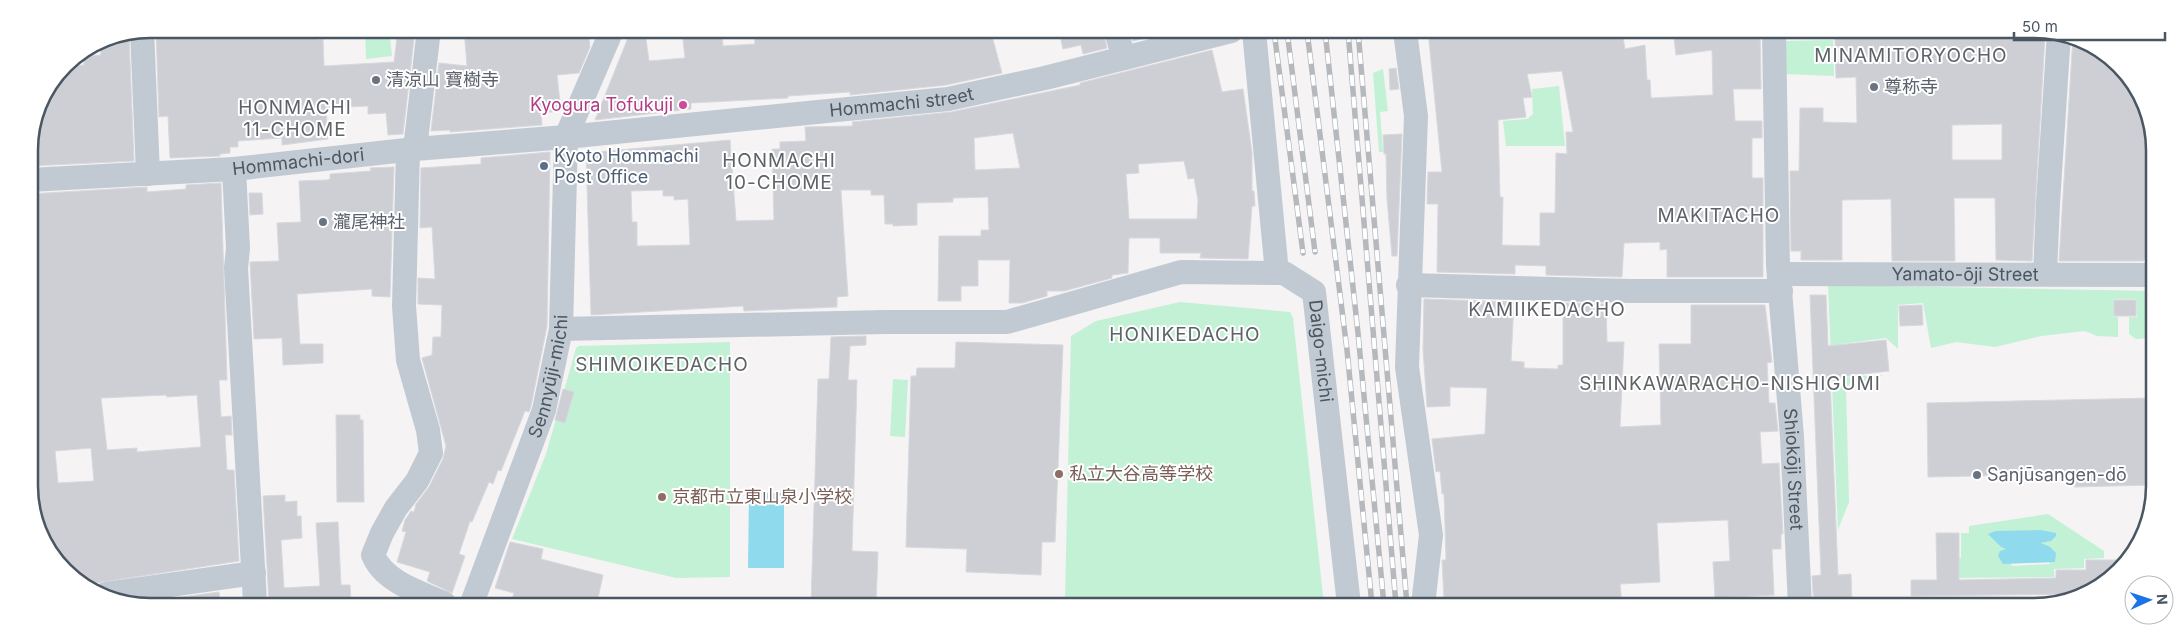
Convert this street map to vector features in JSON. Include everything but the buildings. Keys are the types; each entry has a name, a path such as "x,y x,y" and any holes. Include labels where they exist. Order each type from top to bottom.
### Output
{"street":[{"path":"429,37 411,149 404,306 408,360 428,430 431,452 417,481 396,508 382,533 373,555 378,567 393,579 433,598"},
{"path":"566,137 609,37"},
{"path":"1118,37 1124,58"},
{"name":"Hommachi street","path":"566,137 948,99 995,90 1207,37"},
{"path":"561,329 884,322 1007,322 1181,272 1277,273 1255,37"},
{"path":"1406,37 1416,116 1408,285 1407,367 1431,535 1423,597"},
{"name":"Shiokōji Street","path":"1774,37 1780,282 1792,437 1800,597"},
{"path":"142,38 148,174"},
{"path":"2045,274 2059,40"},
{"name":"Hommachi-dori","path":"38,180 234,169 411,149 566,137"},
{"name":"Sennyūji-michi","path":"474,598 544,410 561,329 566,137"},
{"path":"234,169 238,248 236,268 255,598"},
{"name":"Daigo-michi","path":"1277,273 1284,273 1314,292 1348,597"},
{"name":"Yamato-ōji Street","path":"1408,285 1688,292 1780,282 2045,274 2146,275"},
{"path":"117,593 254,574"}],"green space":[{"path":"365,37 390,37 392,56 366,59"},
{"path":"1833,40 1834,76 1785,74 1784,41"},
{"path":"1383,69 1388,111 1380,112 1383,152 1379,152 1373,73"},
{"path":"1559,86 1565,146 1506,146 1503,121 1527,119 1533,114 1532,89"},
{"path":"1828,285 2146,291 2146,338 2136,339 2129,334 2129,317 2137,317 2136,299 2114,299 2114,317 2118,317 2118,337 2097,336 2085,331 2041,336 1995,347 1956,342 1931,348 1923,303 1898,305 1898,349 1886,338 1841,344 1843,377 1883,375 1868,382 1853,381 1846,388 1849,502 1838,530"},
{"path":"1180,302 1290,312 1293,318 1323,597 1065,598 1071,336 1096,321"},
{"name":"京都市立東山泉小学校","path":"730,342 730,577 676,578 512,539 546,454 576,348 579,346"},
{"path":"893,379 908,380 905,437 890,436"},
{"path":"2048,514 2104,551 2104,558 2084,559 2084,568 2054,569 2054,577 1937,578 1937,559 1961,558 1961,533 1969,533 1969,526","holes":["2004,531 2051,541 2041,543 2045,546 2050,564 2012,566 2006,549 2001,547 1994,539"]}],"water":[{"path":"749,493 784,493 784,568 748,568"},
{"path":"2041,530 2056,533 2056,536 2051,541 2041,543 2050,547 2056,553 2055,562 2003,564 1998,556 2000,551 2006,549 2001,547 1988,534 1995,531"}],"railway":[{"path":"1275,37 1303,253"},
{"path":"1288,37 1315,252"},
{"path":"1308,37 1347,350 1371,597"},
{"path":"1326,37 1358,333 1383,597"},
{"path":"1349,37 1395,597"},
{"path":"1359,37 1406,597"}],"place":[{"name":"清涼山 寶樹寺","path":"376,80"},
{"name":"尊称寺","path":"1874,87"},
{"name":"Kyogura Tofukuji","path":"683,105"},
{"name":"Kyoto Hommachi Post Office","path":"544,166"},
{"name":"瀧尾神社","path":"323,222"},
{"name":"私立大谷高等学校","path":"1059,474"},
{"name":"Sanjūsangen-dō","path":"1977,475"},
{"name":"京都市立東山泉小学校","path":"662,497"}],"district":[{"name":"MINAMITORYOCHO","path":"1911,55"},
{"name":"HONMACHI 11-CHOME","path":"295,118"},
{"name":"HONMACHI 10-CHOME","path":"779,171"},
{"name":"MAKITACHO","path":"1719,215"},
{"name":"KAMIIKEDACHO","path":"1547,309"},
{"name":"HONIKEDACHO","path":"1185,334"},
{"name":"SHIMOIKEDACHO","path":"662,364"},
{"name":"SHINKAWARACHO-NISHIGUMI","path":"1730,383"}]}
